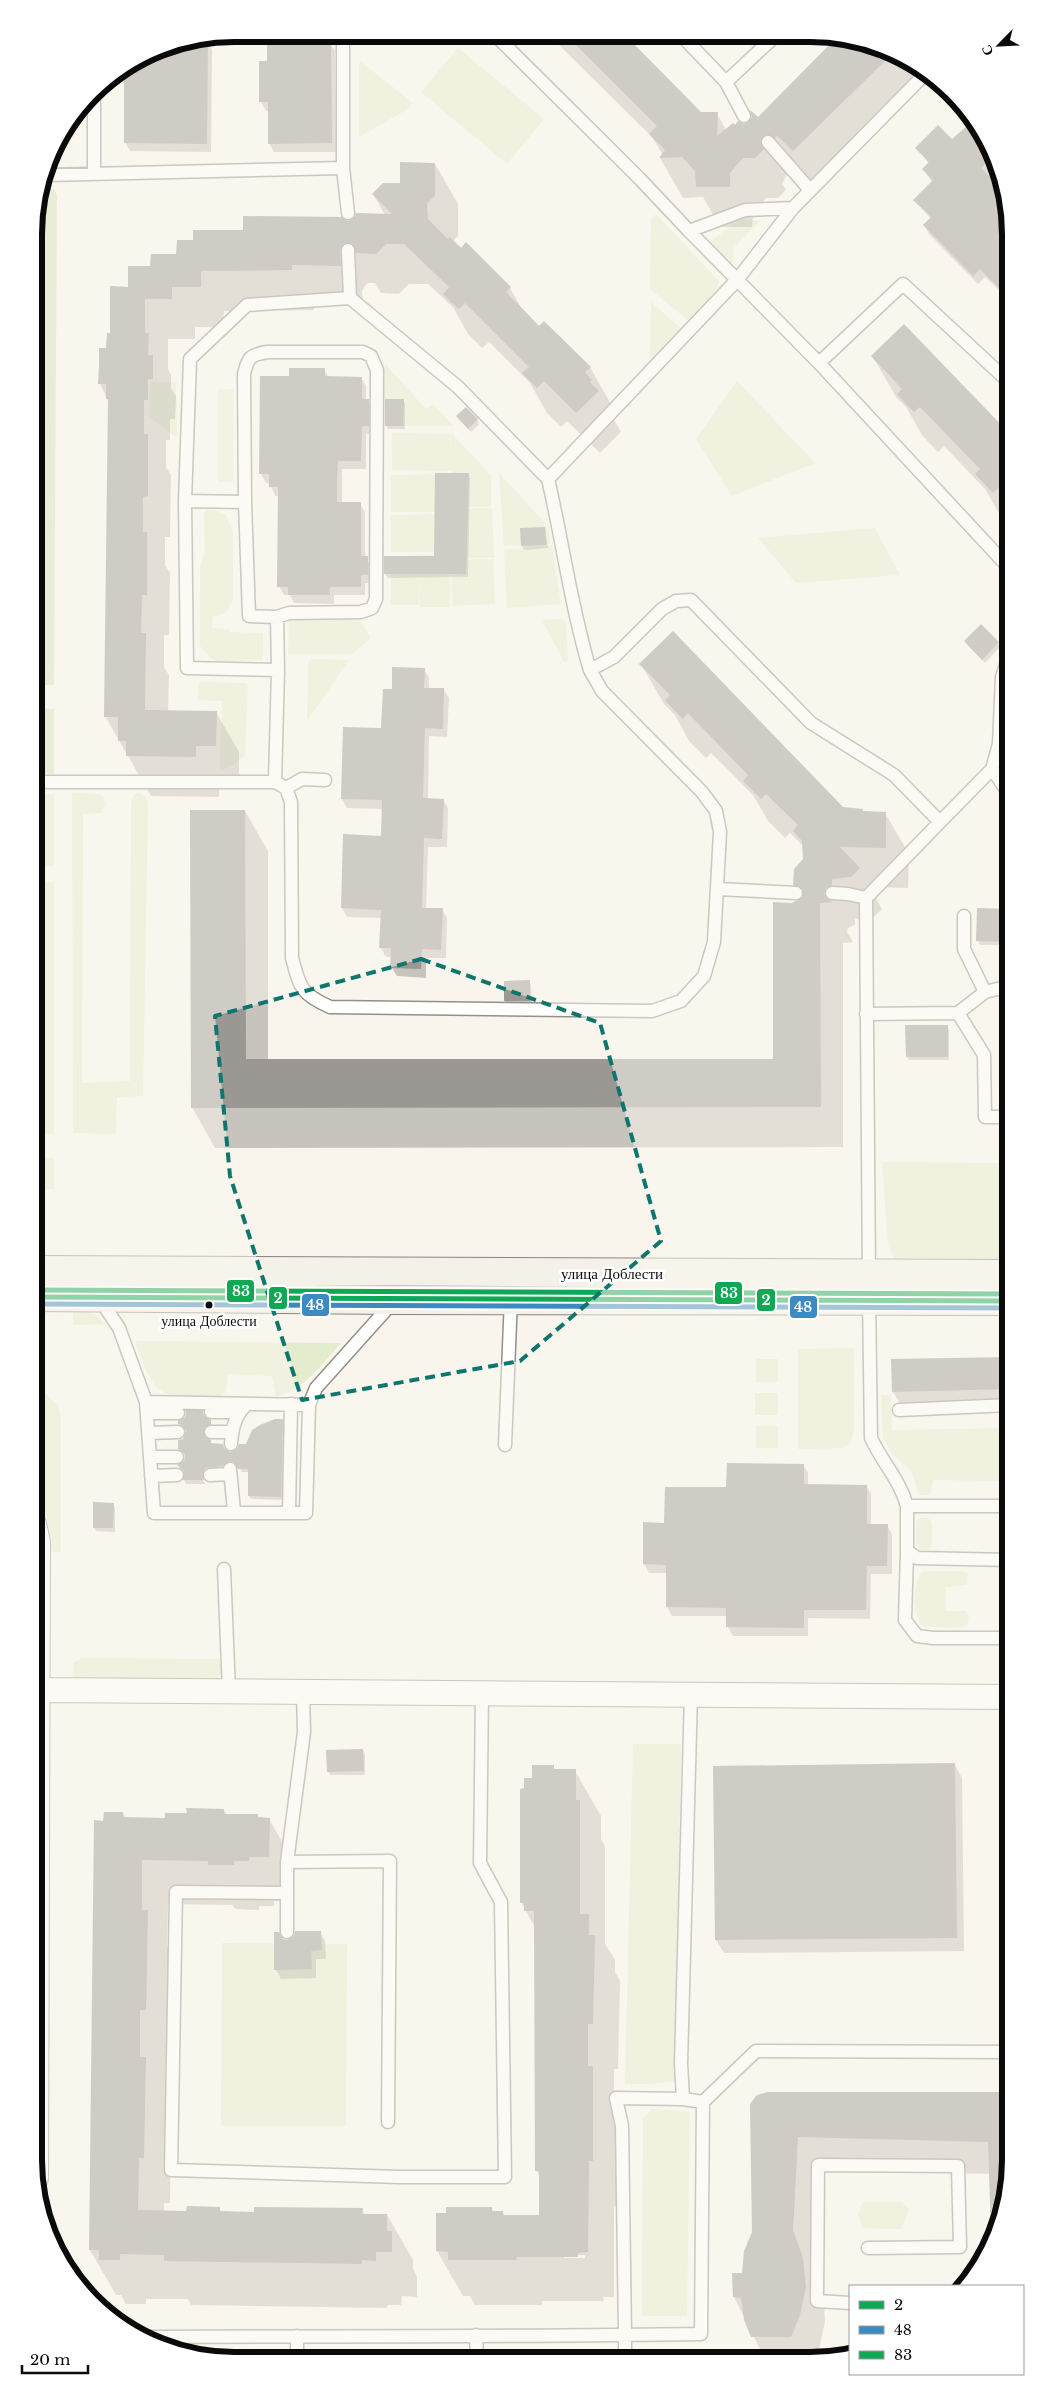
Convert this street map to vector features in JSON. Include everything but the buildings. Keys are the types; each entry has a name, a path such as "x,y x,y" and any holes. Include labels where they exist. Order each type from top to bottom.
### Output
{"main road":[{"name":"улица Доблести","path":"42,1270 512,1273 869,1286 1002,1300"},
{"name":"улица Доблести","path":"42,1297 511,1300 869,1286 1002,1275"}],"street":[{"path":"42,1690 1002,1697"}],"lane":[{"path":"343,42 343,168 348,213"},
{"path":"502,42 639,178 819,363 1002,560"},
{"path":"689,42 726,82 744,116"},
{"path":"726,82 769,42"},
{"path":"548,479 737,280 793,208 921,78"},
{"path":"94,104 94,174"},
{"path":"768,142 810,190"},
{"path":"52,175 343,168"},
{"path":"689,231 746,210 793,208"},
{"path":"348,250 350,298"},
{"path":"819,363 902,284 1002,376"},
{"path":"277,617 281,785 291,802 292,958 298,982 310,998 330,1007 652,1011 681,1001 704,976 714,942 718,889 720,832 716,811 702,792 602,691 590,670 575,615 561,536 548,479 458,387 350,298 247,305 190,360 185,501 187,668 278,670"},
{"path":"267,352 363,352 372,356 376,370 376,599 372,608 361,612 289,613 277,617 249,616 245,502 244,374 247,362 254,354 267,352"},
{"path":"185,501 245,502"},
{"path":"590,670 614,657 662,609 676,601 691,600 811,723 894,775 940,822"},
{"path":"1002,677 999,744 992,769 866,898 871,1438 878,1455 902,1488 907,1506 905,1620 917,1636 933,1638 1002,1638"},
{"path":"992,769 1002,783"},
{"path":"42,782 281,785 302,779 325,780"},
{"path":"718,889 796,893"},
{"path":"832,893 866,898"},
{"path":"964,916 964,949 985,992"},
{"path":"866,1014 958,1014 985,992 1002,988"},
{"path":"958,1014 984,1055 986,1117 1002,1118"},
{"path":"506,1445 512,1273"},
{"path":"99,1298 119,1328 147,1408 154,1513 234,1511 306,1513 309,1405 316,1388 394,1300"},
{"path":"211,1412 291,1404 309,1405"},
{"path":"288,1512 291,1404"},
{"path":"899,1410 1002,1405"},
{"path":"147,1408 243,1408"},
{"path":"147,1408 178,1413"},
{"path":"211,1432 231,1438 243,1408"},
{"path":"149,1433 178,1432"},
{"path":"151,1457 177,1457"},
{"path":"210,1475 230,1472 234,1511"},
{"path":"152,1476 178,1475"},
{"path":"907,1506 1002,1506"},
{"path":"907,1551 917,1558 1002,1560"},
{"path":"224,1569 229,1691"},
{"path":"287,1932 287,1862 304,1732 304,1692"},
{"path":"287,1893 176,1892 171,2170 400,2177 506,2177 501,1902 480,1863 482,1692"},
{"path":"682,2098 681,2063 691,1694"},
{"path":"287,1862 390,1861 388,2122"},
{"path":"158,2337 701,2334 703,2102 756,2051 1002,2052"},
{"path":"625,2352 622,2126 616,2098 682,2098 703,2102"},
{"path":"849,2303 817,2301 818,2164 958,2166 960,2247 868,2248"},
{"path":"476,2335 476,2352"},
{"path":"297,2336 297,2352"}],"highlighted area":[{"path":"421,959 600,1023 661,1241 520,1361 302,1400 230,1176 215,1016"}],"green space":[{"path":"458,48 544,119 507,164 421,92"},
{"path":"361,62 413,103 408,109 359,137 359,63"},
{"path":"48,188 54,189 57,195 54,685 42,685 42,234"},
{"path":"656,214 719,281 717,290 689,321 650,289 651,220"},
{"path":"758,220 759,222 733,249 734,261 731,263 724,259 708,243 737,221"},
{"path":"651,302 682,329 650,361"},
{"path":"385,364 426,409 433,404 454,426 384,426"},
{"path":"737,381 815,463 732,496 696,439"},
{"path":"150,382 176,382 177,438 149,417"},
{"path":"218,389 234,389 233,482 218,482"},
{"path":"392,433 450,434 451,450 451,433 491,475 491,507 451,507 451,471 392,470"},
{"path":"499,473 548,526 550,544 504,546"},
{"path":"449,474 450,509 492,508 494,558 451,558 450,552 391,552 391,515 449,514 450,512 391,512 391,475"},
{"path":"207,510 217,511 226,515 233,531 233,598 227,612 213,617 212,628 229,629 229,632 263,633 263,660 216,661 210,658 200,646 200,569 205,548 204,513"},
{"path":"875,528 900,575 796,583 758,538"},
{"path":"552,545 561,604 507,608 504,550"},
{"path":"450,555 450,607 420,607 419,573 419,605 391,605 391,556"},
{"path":"493,559 495,604 452,606 451,560"},
{"path":"359,619 371,638 352,654 288,654 289,620"},
{"path":"563,619 566,625 568,659 566,662 564,662 542,620"},
{"path":"311,659 349,660 307,721 308,661"},
{"path":"199,682 245,683 248,685 245,755 234,764 220,770 222,701 198,700"},
{"path":"42,708 54,709 54,774 42,773"},
{"path":"72,793 99,794 103,797 105,805 101,813 83,814 82,1083 130,1081 131,802 134,795 139,793 145,796 148,803 143,1096 117,1097 116,1134 73,1133"},
{"path":"42,794 54,794 54,866 42,866"},
{"path":"54,882 54,1134 42,1135 42,883"},
{"path":"54,1158 54,1189 42,1190 42,1159"},
{"path":"882,1162 1002,1163 1002,1261 896,1261 888,1245"},
{"path":"73,1310 95,1314 105,1324 73,1325"},
{"path":"135,1341 341,1343 304,1382 296,1388 276,1397 272,1376 228,1374 226,1391 220,1397 184,1397 162,1391 155,1385 142,1361"},
{"path":"854,1348 854,1428 851,1443 842,1448 798,1449 798,1349"},
{"path":"756,1359 778,1359 778,1382 756,1382"},
{"path":"42,1390 57,1405 61,1416 61,1552 53,1552 47,1546 45,1516 42,1509"},
{"path":"755,1393 778,1393 778,1415 755,1415"},
{"path":"881,1395 891,1395 892,1430 1002,1428 1002,1481 933,1480 930,1495 919,1495 912,1472 891,1452 883,1439"},
{"path":"756,1426 778,1426 778,1448 756,1448"},
{"path":"919,1518 928,1518 932,1523 932,1545 927,1550 920,1550 916,1545 916,1522"},
{"path":"962,1571 968,1574 967,1585 945,1587 946,1611 965,1611 969,1616 967,1625 936,1628 924,1626 918,1620 915,1606 917,1582 922,1572"},
{"path":"83,1658 223,1659 222,1675 216,1680 72,1679 74,1662"},
{"path":"633,1744 681,1744 675,2081 650,2084 625,2084"},
{"path":"222,1943 347,1944 346,2126 221,2126"},
{"path":"653,2109 690,2112 687,2316 642,2316 643,2118"},
{"path":"863,2202 902,2202 909,2210 901,2229 863,2228 858,2214"}],"transit line":[{"name":"83","path":"42,1290 1002,1294"},
{"name":"2","path":"42,1297 1002,1301"},
{"name":"48","path":"42,1304 1002,1308"}],"place":[{"name":"улица Доблести","path":"209,1305"}]}
